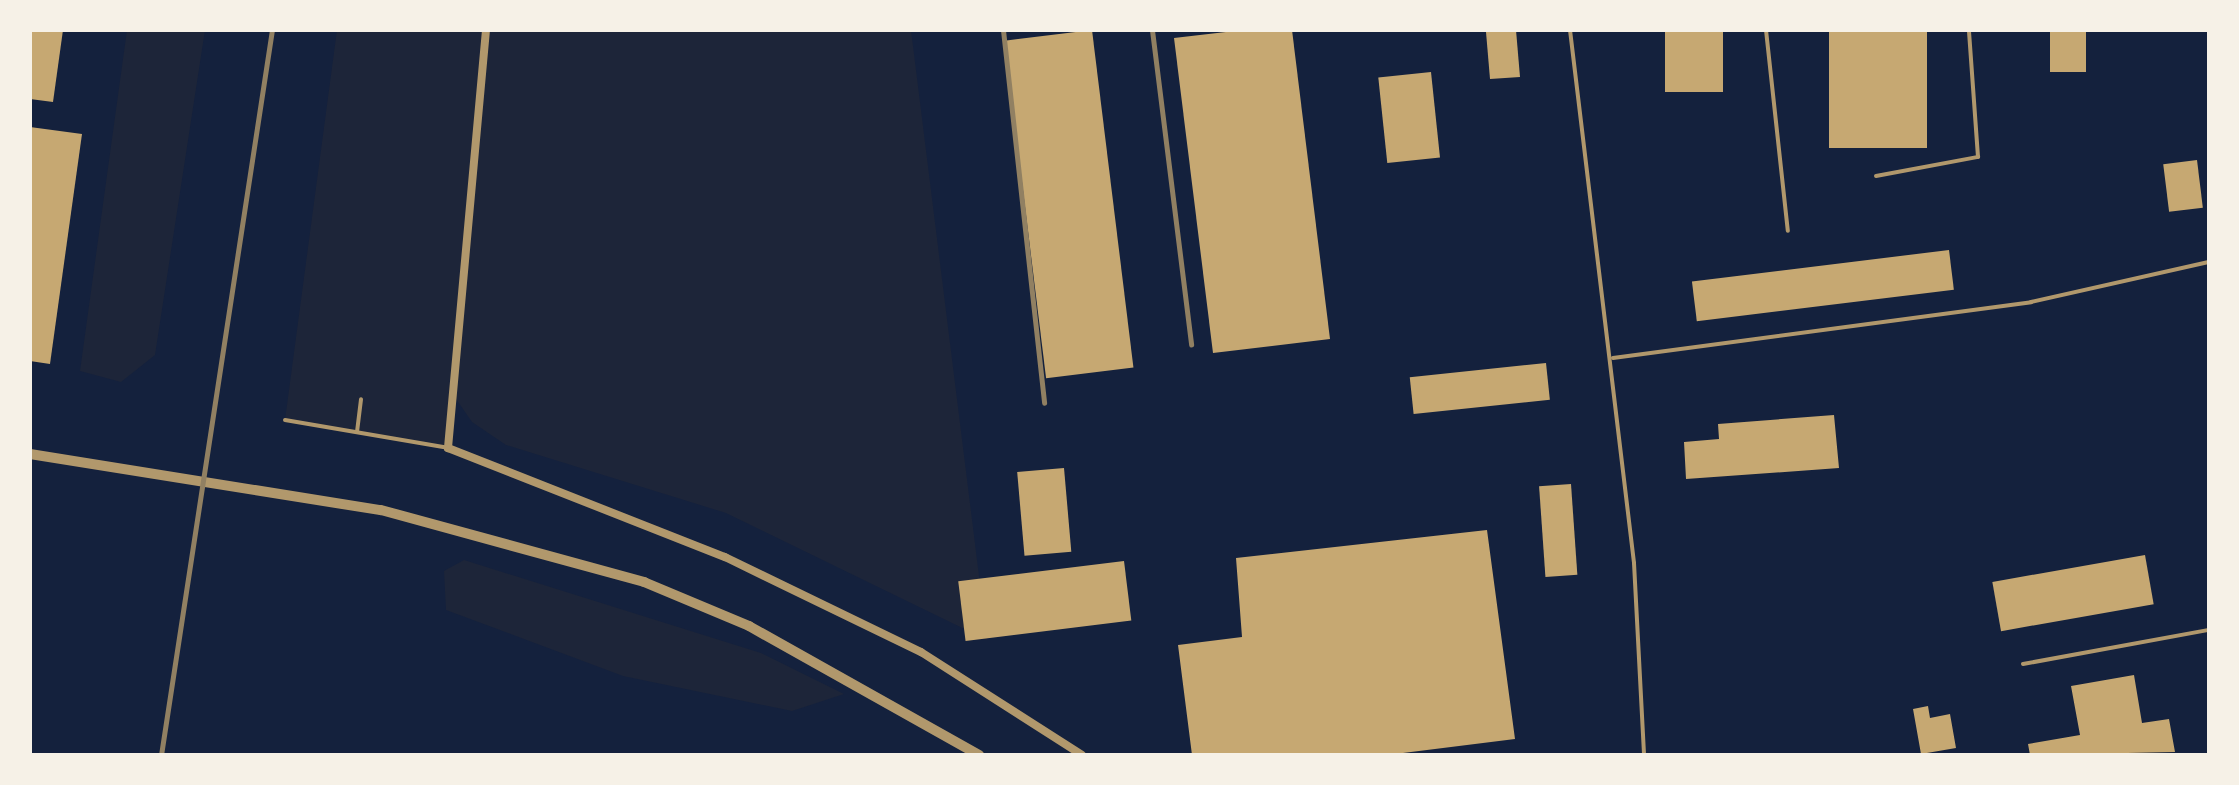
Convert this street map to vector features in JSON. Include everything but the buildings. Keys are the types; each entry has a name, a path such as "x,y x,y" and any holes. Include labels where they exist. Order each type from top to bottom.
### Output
{"street":[{"path":"486,30 448,448 726,556 921,652 1082,755"},
{"path":"30,454 277,489 510,542 644,582 749,626 979,755"}],"lane":[{"path":"1570,30 1634,563 1644,755"},
{"path":"1766,30 1788,230"},
{"path":"1876,176 1978,157 1968,30"},
{"path":"1612,358 2031,302 2209,262"},
{"path":"357,432 361,399"},
{"path":"285,420 448,448"},
{"path":"2022,664 2209,630"}],"shaded area":[{"path":"127,30 205,30 155,355 121,382 80,371"},
{"path":"337,30 911,30 987,640 726,513 506,445 472,422 454,396 448,448 285,420"},
{"path":"464,560 761,653 844,694 792,711 623,676 446,610 444,571"}],"railway":[{"path":"161,755 272,30"},
{"path":"1003,30 1044,403"},
{"path":"1152,30 1191,345"}]}
